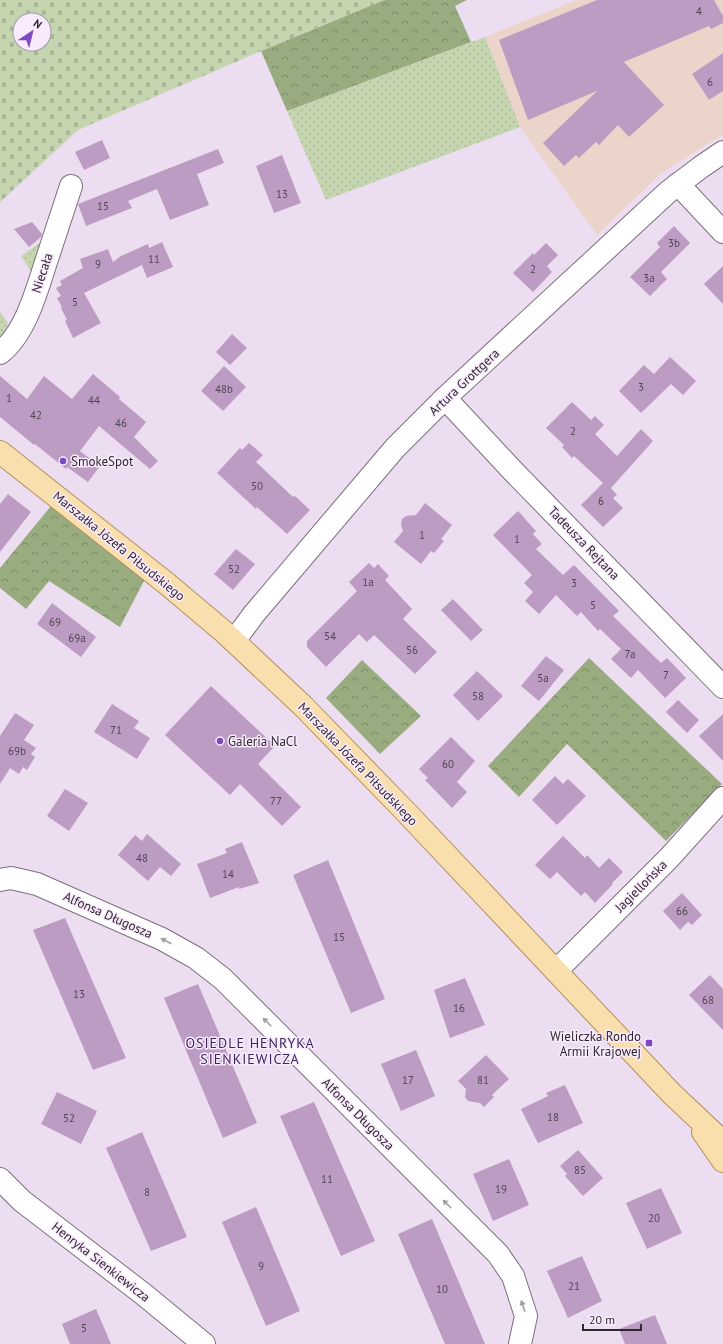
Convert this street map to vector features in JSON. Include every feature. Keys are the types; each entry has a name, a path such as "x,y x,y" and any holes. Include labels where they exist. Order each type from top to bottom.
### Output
{"main road":[{"name":"Marszałka Józefa Piłsudskiego","path":"0,452 166,583 234,641 309,711 686,1108 723,1142"},
{"name":"Marszałka Józefa Piłsudskiego","path":"686,1108 723,1161"}],"street":[{"name":"Artura Grottgera","path":"234,641 254,614 395,448 445,398 678,184 723,152"},
{"path":"678,184 723,232"},
{"name":"Niecała","path":"0,354 6,349 20,329 34,296 70,186"},
{"name":"Tadeusza Rejtana","path":"445,398 508,466 723,687"},
{"name":"Jagiellońska","path":"556,971 669,858 723,798"},
{"name":"Alfonsa Długosza","path":"0,880 11,878 37,884 162,939 196,958 224,979 498,1254 513,1276 526,1316 520,1344"},
{"name":"Henryka Sienkiewicza","path":"0,1179 22,1201 142,1293 204,1344"}],"shaded area":[{"path":"576,0 723,0 723,134 660,174 597,235 520,127 485,37"}],"green space":[{"path":"0,0 384,0 261,51 78,130 0,202"},
{"path":"384,0 467,0 455,6 471,42 287,111 261,51"},
{"path":"485,37 520,127 326,200 287,111"},
{"path":"47,238 34,276 21,256"},
{"path":"0,312 8,323 0,341"},
{"path":"51,506 145,579 120,627 49,581 26,609 0,588 0,568"},
{"path":"589,658 722,784 666,841 567,744 519,797 488,766"},
{"path":"362,660 421,716 380,754 326,698"}],"building":[{"path":"597,0 714,0 723,16 723,23 711,29 709,26 624,62 664,105 629,137 618,125 599,145 596,142 579,158 576,155 564,166 543,143 597,91 528,120 499,40"},
{"path":"723,53 723,91 709,100 692,74"},
{"path":"102,140 110,158 84,170 75,152"},
{"path":"218,149 224,163 197,174 209,205 170,220 157,189 128,201 132,208 86,226 78,204"},
{"path":"282,155 301,203 274,213 256,166"},
{"path":"32,222 42,234 41,237 29,247 14,229"},
{"path":"674,226 690,243 661,272 667,279 650,296 630,277 660,247 657,243"},
{"path":"162,242 173,267 147,278 142,265 84,293 101,323 73,338 65,321 67,320 61,308 62,307 57,298 61,296 56,288 62,285 60,281 83,268 80,259 108,249 113,262 121,256 148,244 149,248"},
{"path":"546,243 558,255 547,266 552,272 533,292 513,273 533,253 534,255"},
{"path":"723,266 723,304 704,284"},
{"path":"232,334 247,348 230,365 216,352"},
{"path":"670,357 696,381 683,395 671,384 641,413 619,391 644,365 654,374"},
{"path":"224,366 246,387 223,411 201,391"},
{"path":"93,374 146,422 134,437 158,461 150,469 99,426 80,451 100,466 88,482 67,467 66,469 0,417 0,376 27,399 44,376 72,399"},
{"path":"572,402 591,420 595,416 604,425 595,434 617,456 641,429 653,441 611,488 617,495 613,498 623,508 603,527 581,505 603,483 574,456 572,458 562,447 564,445 546,428"},
{"path":"249,443 263,455 256,462 293,497 295,496 310,510 287,534 257,507 256,509 217,473 240,448 242,450"},
{"path":"8,494 31,512 0,552 0,504"},
{"path":"425,503 452,525 441,539 444,541 434,553 431,551 421,564 394,542 403,531 401,525 402,519 406,516 416,515"},
{"path":"518,511 536,531 533,534 542,544 536,549 563,575 574,565 619,611 613,616 661,663 667,658 686,678 665,698 638,670 631,678 611,659 621,649 600,629 598,631 581,612 577,616 556,595 539,614 525,601 533,592 524,583 532,575 493,535"},
{"path":"236,549 255,564 233,590 214,574"},
{"path":"369,563 374,568 378,564 389,576 385,580 412,609 403,619 437,652 415,674 374,635 367,642 359,634 326,667 307,647 307,641 357,591 349,582"},
{"path":"453,599 483,630 471,641 441,610"},
{"path":"52,603 96,637 81,657 37,624"},
{"path":"546,656 564,670 539,701 521,686"},
{"path":"477,671 503,696 478,721 453,695"},
{"name":"Galeria NaCl","path":"211,686 275,746 258,764 301,807 282,826 240,784 230,795 165,735"},
{"path":"678,700 699,720 687,733 666,712"},
{"path":"112,704 139,721 134,728 150,738 137,759 94,732"},
{"path":"15,713 34,725 24,740 36,748 31,754 35,757 27,770 23,767 19,774 10,768 0,784 0,736"},
{"path":"723,714 723,761 699,736"},
{"path":"451,737 475,761 457,782 467,792 452,808 425,780 428,778 419,769"},
{"path":"555,776 563,784 568,779 586,796 557,825 532,800"},
{"path":"65,789 88,803 69,831 47,816"},
{"path":"147,834 181,864 171,876 160,867 148,881 118,855 135,835 142,841"},
{"path":"563,836 585,858 587,855 599,868 609,858 623,872 595,903 585,892 581,896 557,872 550,879 535,865"},
{"path":"242,842 259,883 239,889 239,887 210,898 197,864 227,853 225,849"},
{"path":"328,860 385,999 351,1013 293,875"},
{"path":"682,893 702,915 692,925 688,922 680,930 663,911"},
{"path":"65,918 126,1058 93,1070 33,930"},
{"path":"710,975 723,989 723,1030 689,995"},
{"path":"465,978 485,1025 450,1038 434,990"},
{"path":"198,984 257,1123 223,1138 164,998"},
{"path":"416,1050 435,1096 401,1111 381,1064"},
{"path":"486,1055 509,1079 492,1095 494,1097 484,1107 480,1103 468,1101 465,1097 466,1089 458,1081"},
{"path":"565,1085 583,1123 538,1143 521,1109 548,1096 546,1093"},
{"path":"57,1092 97,1111 81,1144 41,1124"},
{"path":"314,1102 375,1241 341,1256 280,1116"},
{"path":"142,1132 187,1237 151,1251 106,1148"},
{"path":"578,1150 603,1178 583,1196 565,1176 567,1174 560,1166"},
{"path":"509,1159 529,1205 493,1221 473,1174"},
{"path":"661,1188 682,1233 647,1249 626,1203"},
{"path":"256,1207 300,1311 266,1326 222,1222"},
{"path":"432,1219 485,1344 445,1344 398,1234"},
{"path":"582,1256 602,1301 568,1318 547,1271"},
{"path":"96,1309 111,1344 70,1344 62,1324"},
{"path":"655,1315 667,1344 625,1344 619,1329"}],"place":[{"name":"SmokeSpot","path":"63,461"},
{"name":"Galeria NaCl","path":"220,741"},
{"name":"Wieliczka Rondo Armii Krajowej","path":"649,1043"}],"district":[{"name":"OSIEDLE HENRYKA SIENKIEWICZA","path":"250,1052"}]}
